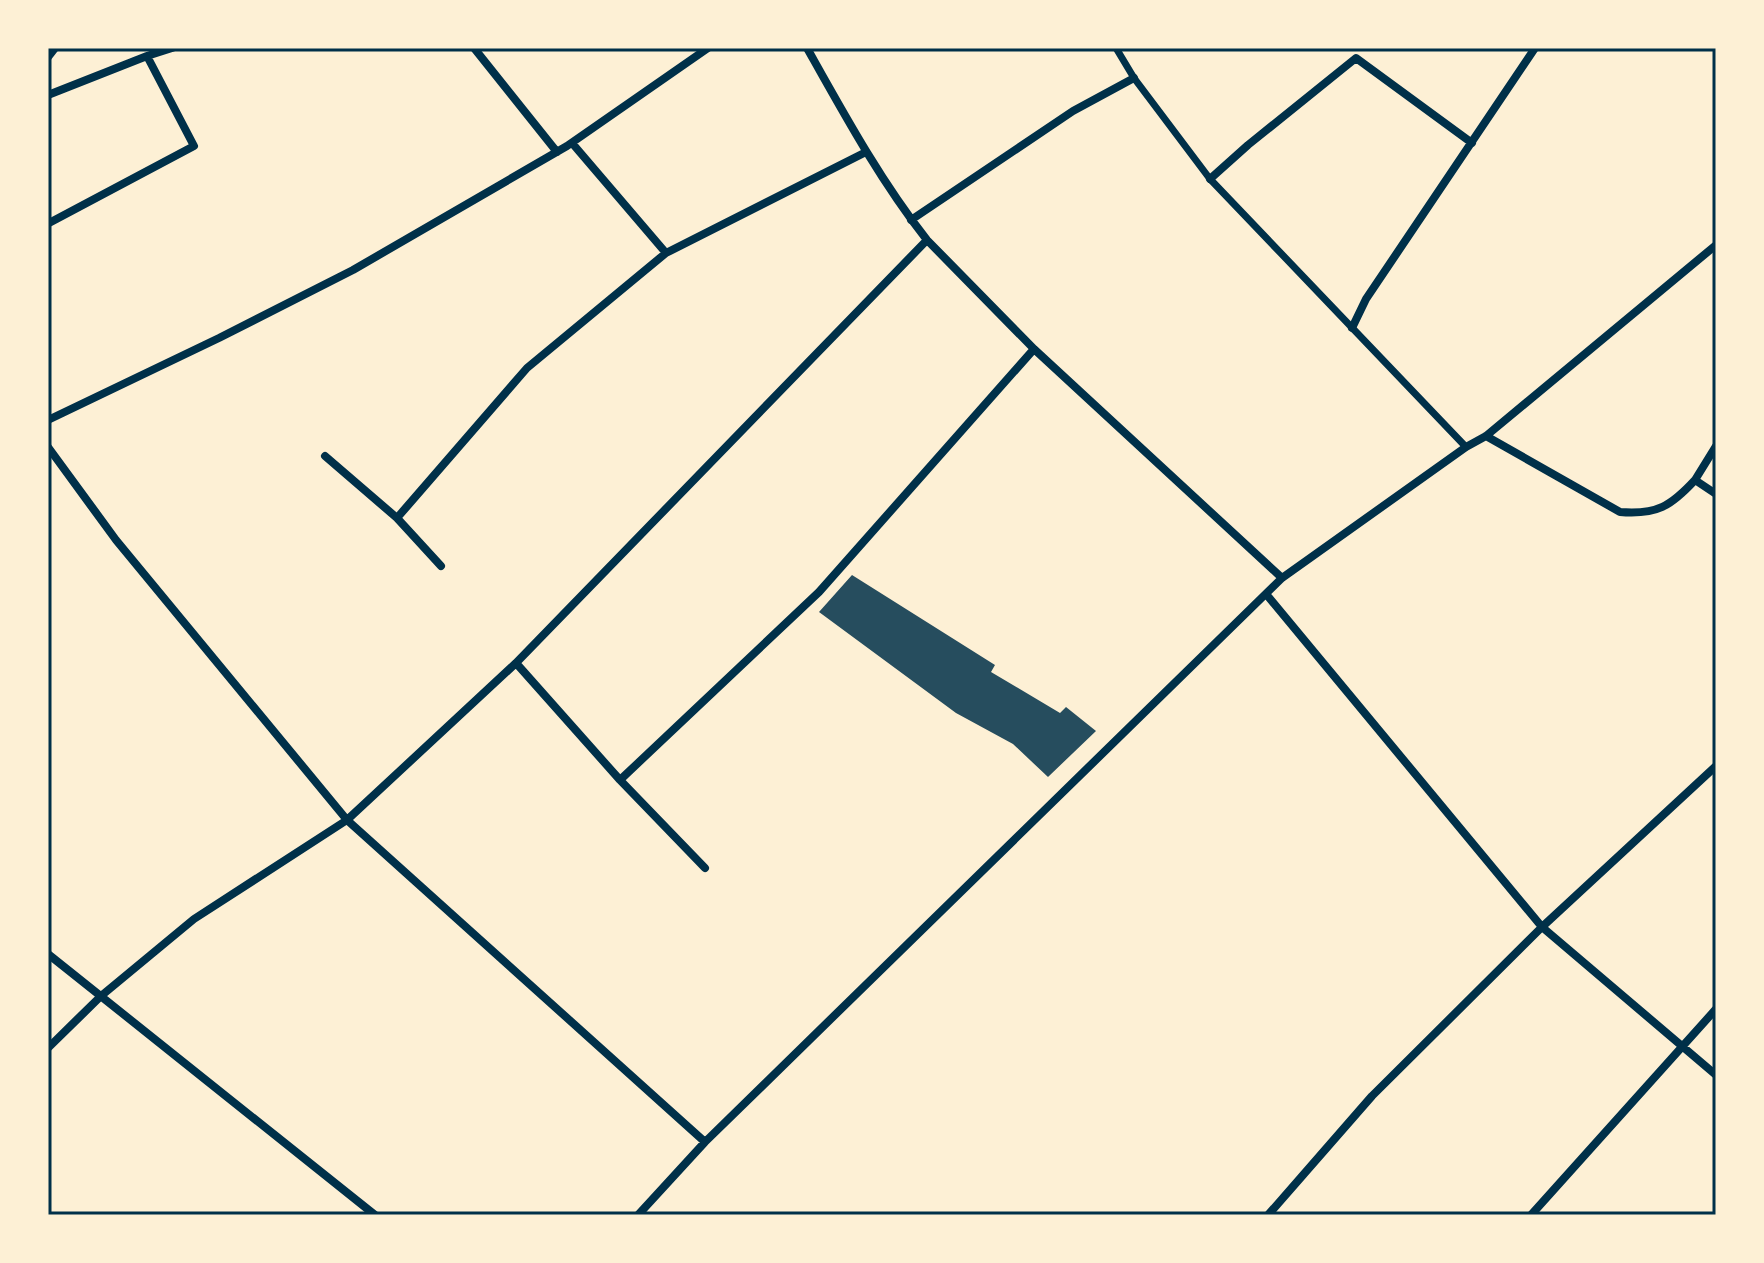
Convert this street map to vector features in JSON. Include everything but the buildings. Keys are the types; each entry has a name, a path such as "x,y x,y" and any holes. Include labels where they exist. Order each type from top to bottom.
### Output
{"street":[{"path":"48,57 55,48"},
{"path":"48,95 172,48"},
{"path":"474,48 557,152"},
{"path":"48,420 353,270 572,143 708,48"},
{"path":"807,48 866,152 927,240 1034,349 1282,578"},
{"path":"1116,48 1134,78 1210,179 1466,447"},
{"path":"1352,48 1356,58 1472,143"},
{"path":"1352,328 1366,299 1535,48"},
{"path":"49,223 194,146 147,56"},
{"path":"1210,179 1356,58"},
{"path":"911,220 1073,111 1134,78"},
{"path":"572,143 666,253"},
{"path":"397,518 527,368 666,253 866,152"},
{"path":"48,1048 101,996 194,919 347,820 516,663 927,240"},
{"path":"638,1215 705,1142 1282,578 1486,436 1716,245"},
{"path":"620,780 819,592 1034,349"},
{"path":"1486,436 1620,512 1641,514 1661,509 1679,498 1695,480 1716,446"},
{"path":"48,447 116,540 347,820 705,1142"},
{"path":"325,456 397,518 441,566"},
{"path":"1695,480 1716,494"},
{"path":"1266,594 1542,927 1716,1075"},
{"path":"516,663 620,780 705,868"},
{"path":"1268,1215 1372,1096 1542,927 1716,766"},
{"path":"48,954 375,1215"},
{"path":"1531,1215 1716,1009"}]}
